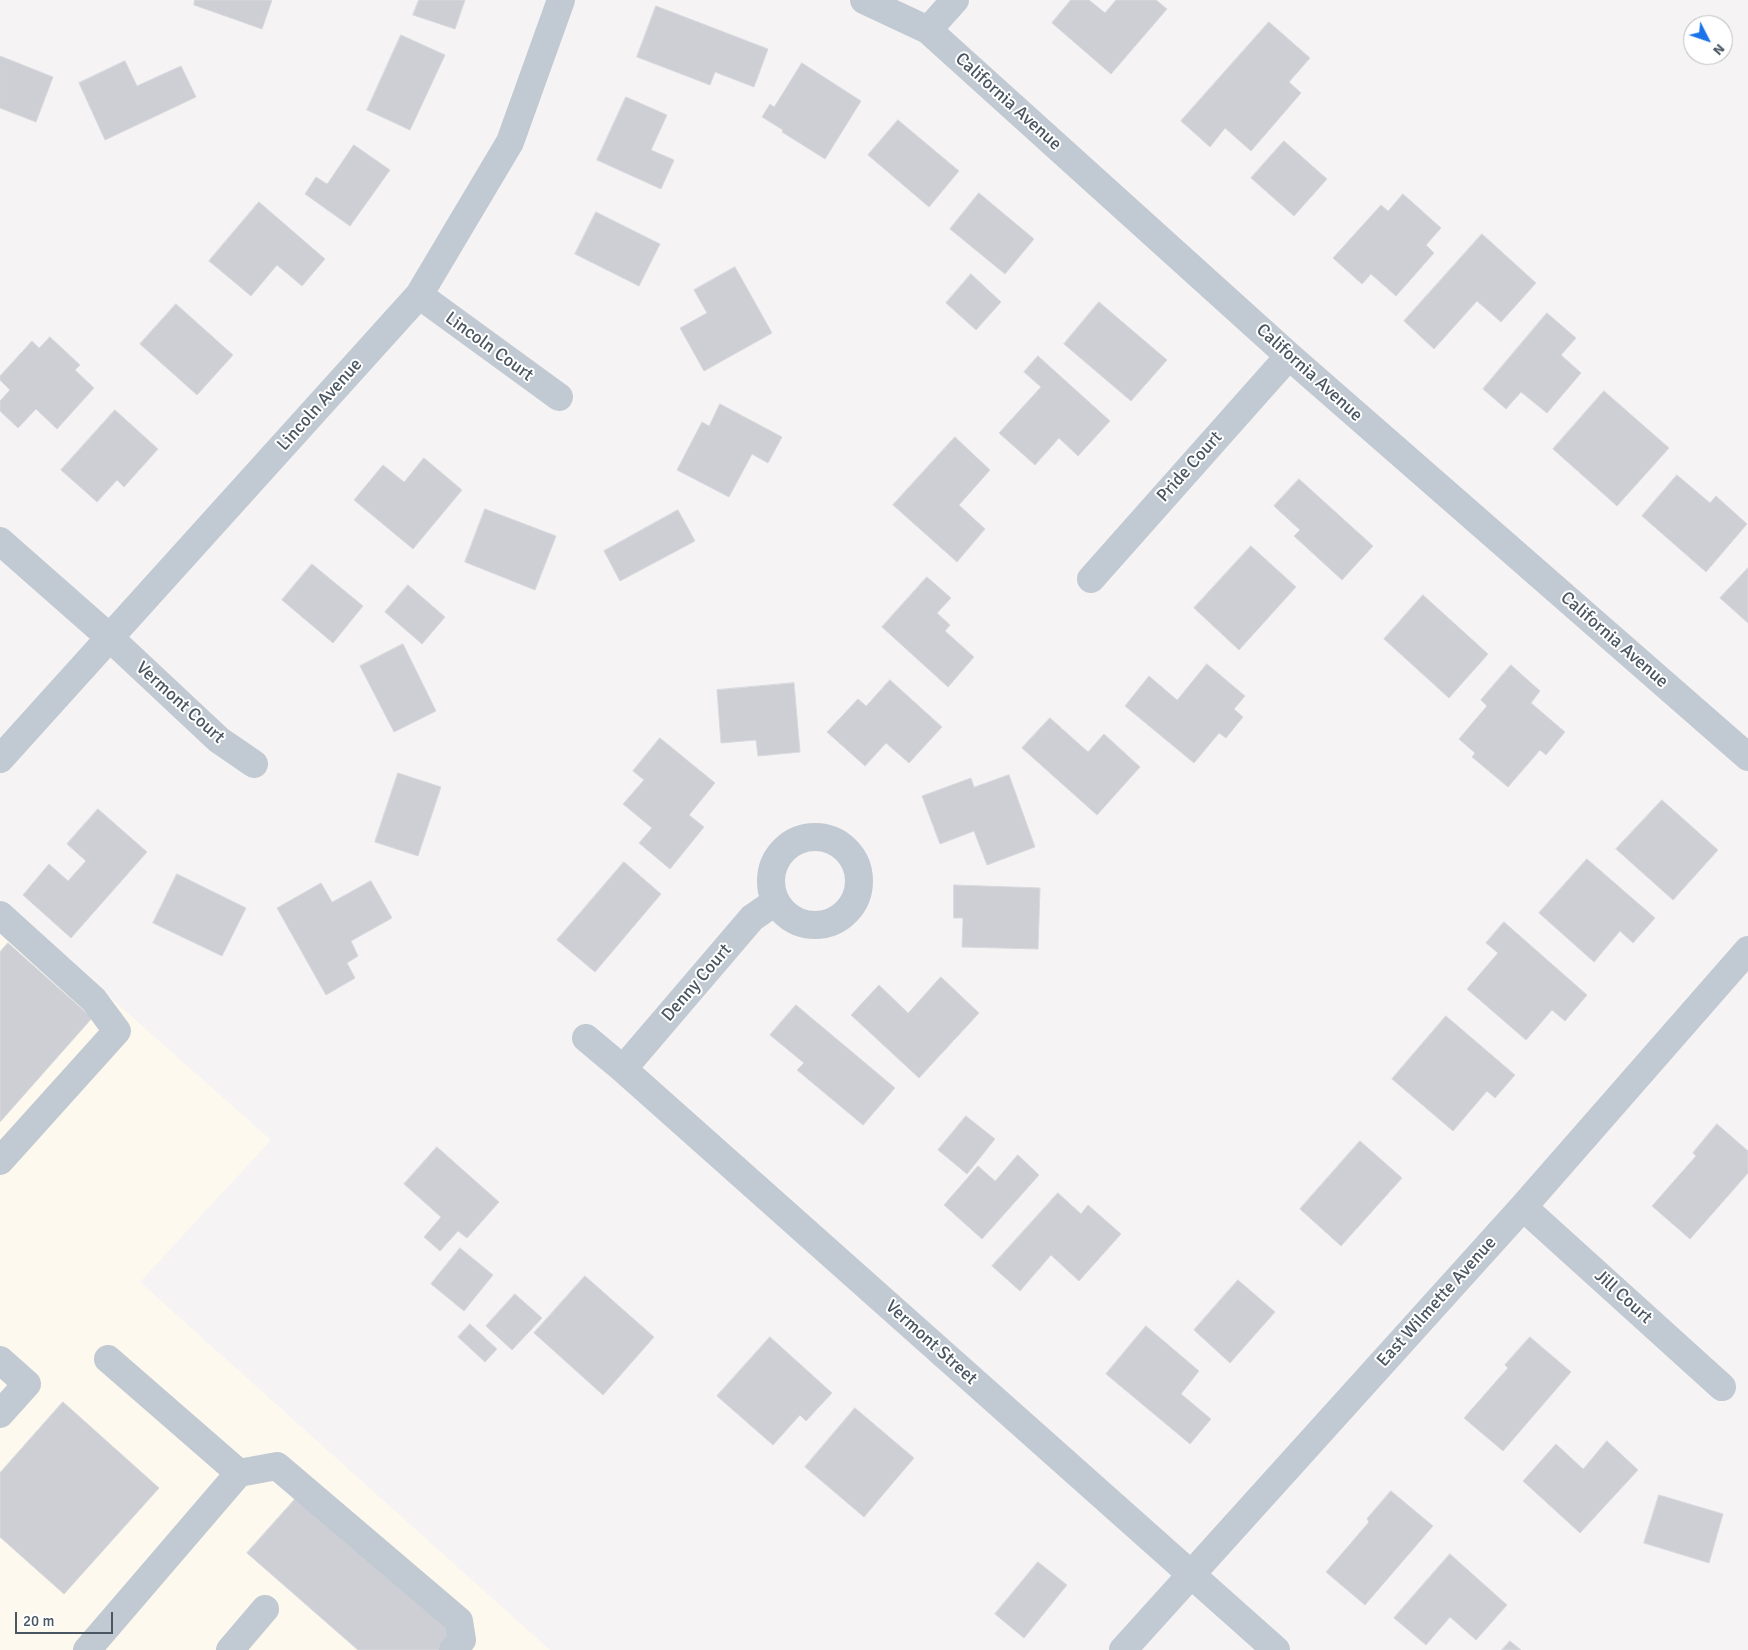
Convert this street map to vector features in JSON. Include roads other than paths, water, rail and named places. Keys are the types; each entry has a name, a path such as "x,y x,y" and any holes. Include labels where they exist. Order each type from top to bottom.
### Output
{"street":[{"name":"Lincoln Avenue","path":"0,759 419,295 510,142 561,0"},
{"name":"California Avenue","path":"864,0 928,30 1289,356 1748,757"},
{"path":"928,30 955,0"},
{"name":"Lincoln Court","path":"419,295 558,397"},
{"name":"Pride Court","path":"1091,579 1289,356"},
{"path":"0,541 109,638"},
{"name":"Vermont Court","path":"109,638 219,740 254,764"},
{"name":"Denny Court","path":"623,1069 752,918 775,902"},
{"path":"0,915 94,1000 117,1031 0,1161"},
{"name":"East Wilmette Avenue","path":"1123,1650 1523,1207 1748,950"},
{"name":"Vermont Street","path":"586,1038 1276,1650"},
{"name":"Jill Court","path":"1523,1207 1722,1387"},
{"path":"108,1359 239,1473"},
{"path":"0,1360 27,1384 0,1414"},
{"path":"87,1650 239,1473 278,1466 459,1621 462,1640 453,1650"},
{"path":"230,1650 266,1609"}]}
